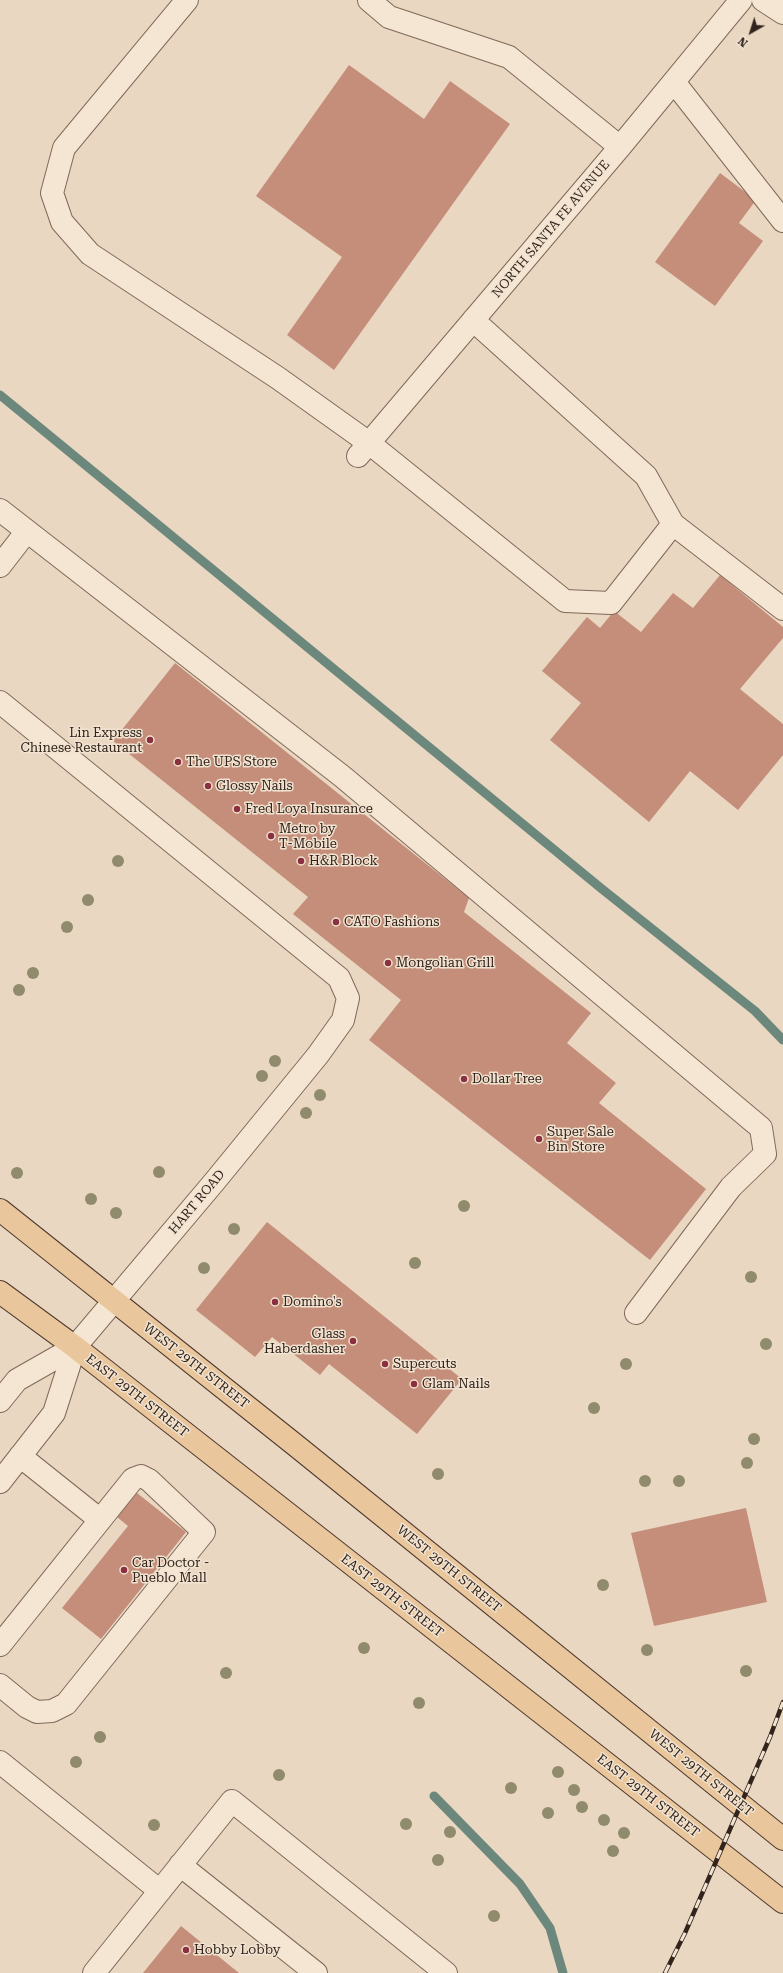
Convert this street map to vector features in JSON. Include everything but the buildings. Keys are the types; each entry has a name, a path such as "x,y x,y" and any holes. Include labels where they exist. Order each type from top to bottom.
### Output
{"main road":[{"path":"0,1210 56,1253 114,1301"},
{"name":"EAST 29TH STREET","path":"0,1292 75,1347 783,1902"},
{"name":"WEST 29TH STREET","path":"114,1301 294,1444 783,1839"}],"street":[{"path":"187,0 64,148 52,193 62,222 90,254 278,378 363,449 565,601 611,603 673,524"},
{"path":"369,0 389,17 509,56 620,147"},
{"name":"NORTH SANTA FE AVENUE","path":"363,449 620,147 741,0"},
{"path":"763,0 783,13"},
{"path":"674,82 783,221"},
{"path":"473,320 646,476 673,524 783,609"},
{"path":"0,510 343,777 761,1128 765,1154 731,1186 636,1313"},
{"path":"0,566 28,531"},
{"name":"HART ROAD","path":"0,702 339,978 348,998 343,1020 318,1055 215,1181 75,1347 17,1380 0,1401"},
{"name":"HART ROAD","path":"0,1482 54,1413 75,1347"},
{"path":"20,1456 99,1519"},
{"path":"0,1645 132,1479 141,1476 150,1480 204,1532 66,1704 52,1711 37,1712 27,1707 0,1685"},
{"path":"0,1762 160,1891"},
{"path":"94,1973 232,1801 446,1973"},
{"path":"180,1865 316,1973"}],"waterway":[{"path":"0,395 602,889 755,1011 783,1040"},
{"path":"434,1796 520,1884 550,1928 563,1973"}],"railway":[{"path":"665,1973 685,1933 770,1737 783,1702"}],"place":[{"name":"Lin Express Chinese Restaurant","path":"150,740"},
{"name":"The UPS Store","path":"178,762"},
{"name":"Glossy Nails","path":"208,786"},
{"name":"Fred Loya Insurance","path":"237,809"},
{"name":"Metro by T-Mobile","path":"271,836"},
{"name":"H&R Block","path":"301,861"},
{"name":"CATO Fashions","path":"336,922"},
{"name":"Mongolian Grill","path":"388,963"},
{"name":"Dollar Tree","path":"464,1079"},
{"name":"Super Sale Bin Store","path":"539,1139"},
{"name":"Domino's","path":"275,1302"},
{"name":"Glass Haberdasher","path":"353,1341"},
{"name":"Supercuts","path":"385,1364"},
{"name":"Glam Nails","path":"414,1384"},
{"name":"Car Doctor - Pueblo Mall","path":"124,1570"},
{"name":"Hobby Lobby","path":"186,1950"}]}
